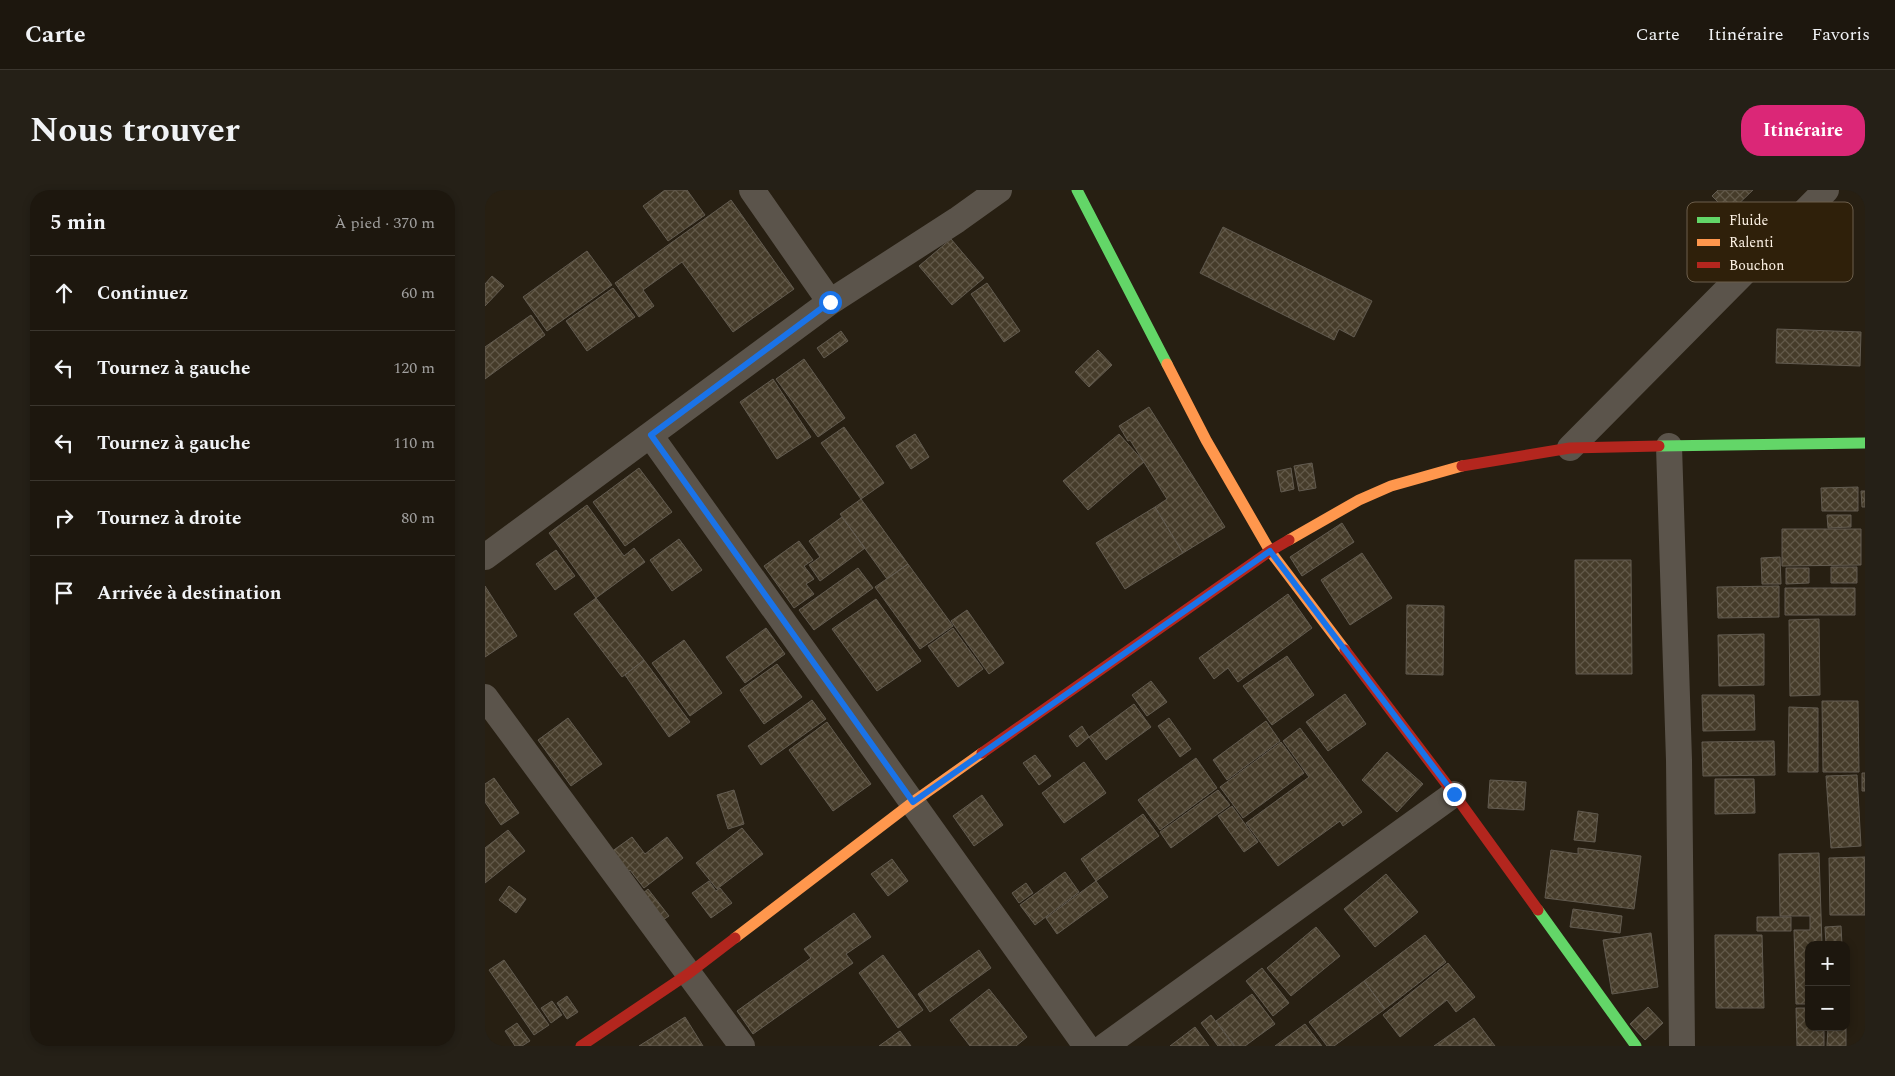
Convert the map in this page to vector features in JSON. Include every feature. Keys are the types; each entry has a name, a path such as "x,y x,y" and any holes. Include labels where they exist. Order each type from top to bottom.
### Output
{"street":[{"path":"752,190 830,302"},
{"path":"485,557 830,302 957,220 999,190"},
{"path":"1077,190 1206,440 1270,551 1454,794 1636,1046"},
{"path":"1814,202 1826,190"},
{"path":"1570,448 1735,282"},
{"path":"651,435 1086,1046"},
{"path":"581,1046 688,974 913,802 1270,551 1359,500 1400,483 1435,472 1476,462 1570,448 1865,443"},
{"path":"1669,446 1679,760 1682,1046"},
{"path":"485,697 742,1046"},
{"path":"1105,1046 1454,794"}],"building":[{"path":"665,190 687,190 705,215 668,241 643,206"},
{"path":"1718,190 1753,190 1740,202 1718,202 1712,196"},
{"path":"731,200 794,289 733,332 682,262 643,290 654,306 639,317 615,283"},
{"path":"1223,227 1372,301 1354,337 1339,329 1334,340 1200,273"},
{"path":"951,239 984,278 952,305 919,266"},
{"path":"587,251 612,285 547,331 523,297"},
{"path":"492,276 504,286 485,306 485,284"},
{"path":"987,283 1020,331 1004,342 971,294"},
{"path":"613,288 635,317 587,351 566,321"},
{"path":"531,315 545,335 485,379 485,347"},
{"path":"1777,329 1861,332 1860,366 1776,363"},
{"path":"841,331 848,341 824,358 817,348"},
{"path":"1098,350 1112,365 1089,387 1075,372"},
{"path":"804,359 845,418 818,437 776,379"},
{"path":"773,379 811,437 777,459 740,402"},
{"path":"1149,407 1225,527 1183,553 1155,507 1167,499 1119,426"},
{"path":"844,427 884,483 861,499 821,443"},
{"path":"915,434 929,457 911,469 896,446"},
{"path":"1119,434 1144,462 1088,510 1063,481"},
{"path":"1312,463 1316,488 1299,491 1294,466"},
{"path":"639,468 672,512 625,546 593,502"},
{"path":"1291,468 1294,489 1281,492 1277,471"},
{"path":"1858,487 1858,511 1822,511 1821,488"},
{"path":"1861,491 1865,491 1865,507 1862,507"},
{"path":"861,499 908,564 887,579 840,514"},
{"path":"587,505 624,556 634,548 645,562 596,598 549,533"},
{"path":"1155,507 1183,553 1125,589 1096,543"},
{"path":"1827,515 1851,515 1851,527 1828,528"},
{"path":"842,517 865,548 820,581 809,565 820,557 809,541"},
{"path":"1342,523 1354,542 1302,576 1290,557"},
{"path":"1782,529 1861,529 1861,565 1782,566"},
{"path":"679,539 702,570 672,591 650,560"},
{"path":"799,541 813,560 804,566 814,579 806,584 814,594 794,608 764,566"},
{"path":"556,550 575,576 555,590 536,564"},
{"path":"1362,553 1392,598 1350,625 1321,580"},
{"path":"1780,557 1781,584 1762,584 1761,558"},
{"path":"1575,560 1631,560 1632,674 1576,674"},
{"path":"908,564 953,626 920,649 875,587"},
{"path":"1831,567 1857,567 1857,583 1831,583"},
{"path":"858,568 873,588 814,630 799,610"},
{"path":"1786,568 1809,568 1809,583 1786,584"},
{"path":"485,586 517,636 485,657"},
{"path":"1779,586 1779,617 1718,618 1717,587"},
{"path":"1785,588 1855,588 1855,615 1785,615"},
{"path":"1288,594 1312,628 1238,682 1228,668 1214,679 1199,658"},
{"path":"596,598 644,660 622,677 574,614"},
{"path":"876,599 921,661 877,691 832,629"},
{"path":"1407,605 1444,606 1443,675 1406,674"},
{"path":"967,610 1004,663 989,674 951,621"},
{"path":"1819,619 1820,695 1790,696 1789,620"},
{"path":"766,628 785,654 745,683 726,657"},
{"path":"953,628 983,669 958,687 928,646"},
{"path":"1764,634 1764,685 1719,686 1718,635"},
{"path":"684,640 722,693 690,716 652,663"},
{"path":"1287,656 1314,695 1272,725 1243,686"},
{"path":"644,660 690,722 669,737 625,675"},
{"path":"777,664 802,697 764,724 740,690"},
{"path":"1151,681 1167,702 1147,716 1132,695"},
{"path":"1345,694 1366,724 1328,751 1306,722"},
{"path":"1702,695 1754,695 1755,730 1703,731"},
{"path":"812,700 826,719 761,765 748,746"},
{"path":"1822,701 1858,701 1859,772 1823,772"},
{"path":"1134,704 1151,727 1106,760 1089,737"},
{"path":"1789,707 1818,708 1818,772 1788,772"},
{"path":"568,718 602,764 571,786 538,740"},
{"path":"1169,718 1191,749 1180,757 1158,726"},
{"path":"1266,721 1280,741 1227,780 1213,760"},
{"path":"827,722 871,784 833,811 789,750"},
{"path":"1082,726 1089,737 1077,747 1069,736"},
{"path":"1300,728 1362,812 1343,826 1340,821 1278,866 1246,823 1309,777 1283,741"},
{"path":"1774,741 1775,775 1703,776 1702,742"},
{"path":"1281,742 1304,773 1243,818 1220,787"},
{"path":"1387,752 1423,784 1397,812 1362,780"},
{"path":"1035,755 1051,776 1039,785 1023,763"},
{"path":"1196,758 1217,788 1160,830 1138,800"},
{"path":"1084,762 1106,793 1064,823 1042,793"},
{"path":"1862,773 1865,773 1865,791 1862,791"},
{"path":"1857,775 1861,846 1831,848 1826,776"},
{"path":"494,778 519,813 501,825 485,802 485,784"},
{"path":"1715,779 1754,779 1755,813 1715,814"},
{"path":"1490,780 1526,782 1524,810 1488,808"},
{"path":"734,790 744,824 728,829 717,795"},
{"path":"1218,790 1230,805 1171,848 1160,832"},
{"path":"982,795 1003,825 974,846 953,816"},
{"path":"1232,806 1258,842 1244,852 1218,816"},
{"path":"1578,811 1598,814 1595,842 1574,840"},
{"path":"1143,814 1159,836 1096,881 1081,859"},
{"path":"742,828 763,854 717,889 696,863"},
{"path":"508,830 525,851 485,883 485,848"},
{"path":"632,837 645,854 667,837 683,858 644,888 630,870 627,873 611,852"},
{"path":"1578,848 1641,856 1634,909 1545,898 1551,850 1578,854"},
{"path":"1819,853 1822,941 1805,941 1805,1004 1796,1004 1794,930 1810,930 1810,916 1780,916 1779,854"},
{"path":"1865,857 1865,915 1830,915 1829,858"},
{"path":"892,859 908,881 888,896 871,874"},
{"path":"1065,872 1079,892 1035,925 1020,905"},
{"path":"1386,874 1418,912 1375,947 1344,909"},
{"path":"709,881 716,891 720,888 732,903 711,918 692,893"},
{"path":"1096,881 1108,897 1057,934 1046,918"},
{"path":"1026,883 1033,893 1019,903 1012,893"},
{"path":"509,886 526,899 516,913 499,900"},
{"path":"648,889 669,916 657,924 637,898"},
{"path":"1573,909 1622,916 1620,933 1570,927"},
{"path":"854,913 871,937 846,954 853,963 753,1034 737,1011 811,958 804,949"},
{"path":"1757,917 1791,917 1791,931 1757,931"},
{"path":"1841,926 1842,941 1826,941 1825,927"},
{"path":"1316,927 1340,956 1291,996 1267,968"},
{"path":"1651,933 1658,987 1612,994 1603,940"},
{"path":"1425,935 1446,962 1385,1009 1364,981"},
{"path":"1715,935 1762,935 1764,1008 1716,1008"},
{"path":"979,950 991,968 930,1012 918,994"},
{"path":"883,955 923,1010 898,1028 859,973"},
{"path":"504,960 549,1025 534,1035 489,970"},
{"path":"1448,963 1475,997 1456,1012 1447,1000 1400,1037 1383,1015"},
{"path":"1262,968 1289,1003 1273,1016 1246,981"},
{"path":"1364,981 1385,1009 1334,1046 1327,1046 1309,1022"},
{"path":"989,989 1027,1037 1016,1046 970,1046 950,1020"},
{"path":"1252,994 1275,1024 1245,1046 1235,1046 1216,1021"},
{"path":"567,996 578,1012 567,1019 557,1003"},
{"path":"552,1001 562,1015 551,1023 541,1008"},
{"path":"1648,1007 1663,1023 1645,1040 1630,1024"},
{"path":"1796,1008 1805,1008 1805,1031 1824,1031 1824,1046 1797,1046"},
{"path":"1211,1015 1234,1046 1218,1046 1201,1023"},
{"path":"685,1017 703,1046 639,1046"},
{"path":"1474,1018 1495,1046 1434,1046"},
{"path":"517,1023 530,1041 522,1046 515,1046 505,1031"},
{"path":"1305,1024 1322,1046 1275,1046"},
{"path":"1195,1027 1209,1046 1170,1046"},
{"path":"900,1031 911,1046 879,1046"},
{"path":"1828,1031 1846,1031 1846,1046 1827,1046"}],"traffic: fast":[{"path":"1077,190 1167,364"},
{"path":"1659,446 1865,443"},
{"path":"1538,910 1636,1046"}],"traffic: slow":[{"path":"1167,364 1206,440 1270,551 1345,650"},
{"path":"1289,540 1359,500 1391,486 1462,466"},
{"path":"735,938 913,802 982,753"}],"traffic: jam":[{"path":"1462,466 1570,448 1659,446"},
{"path":"982,753 1270,551 1289,540"},
{"path":"1345,650 1454,794 1538,910"},
{"path":"581,1046 688,974 735,938"}],"route":[{"path":"830,302 651,435 913,802 1270,551 1454,794"}]}
